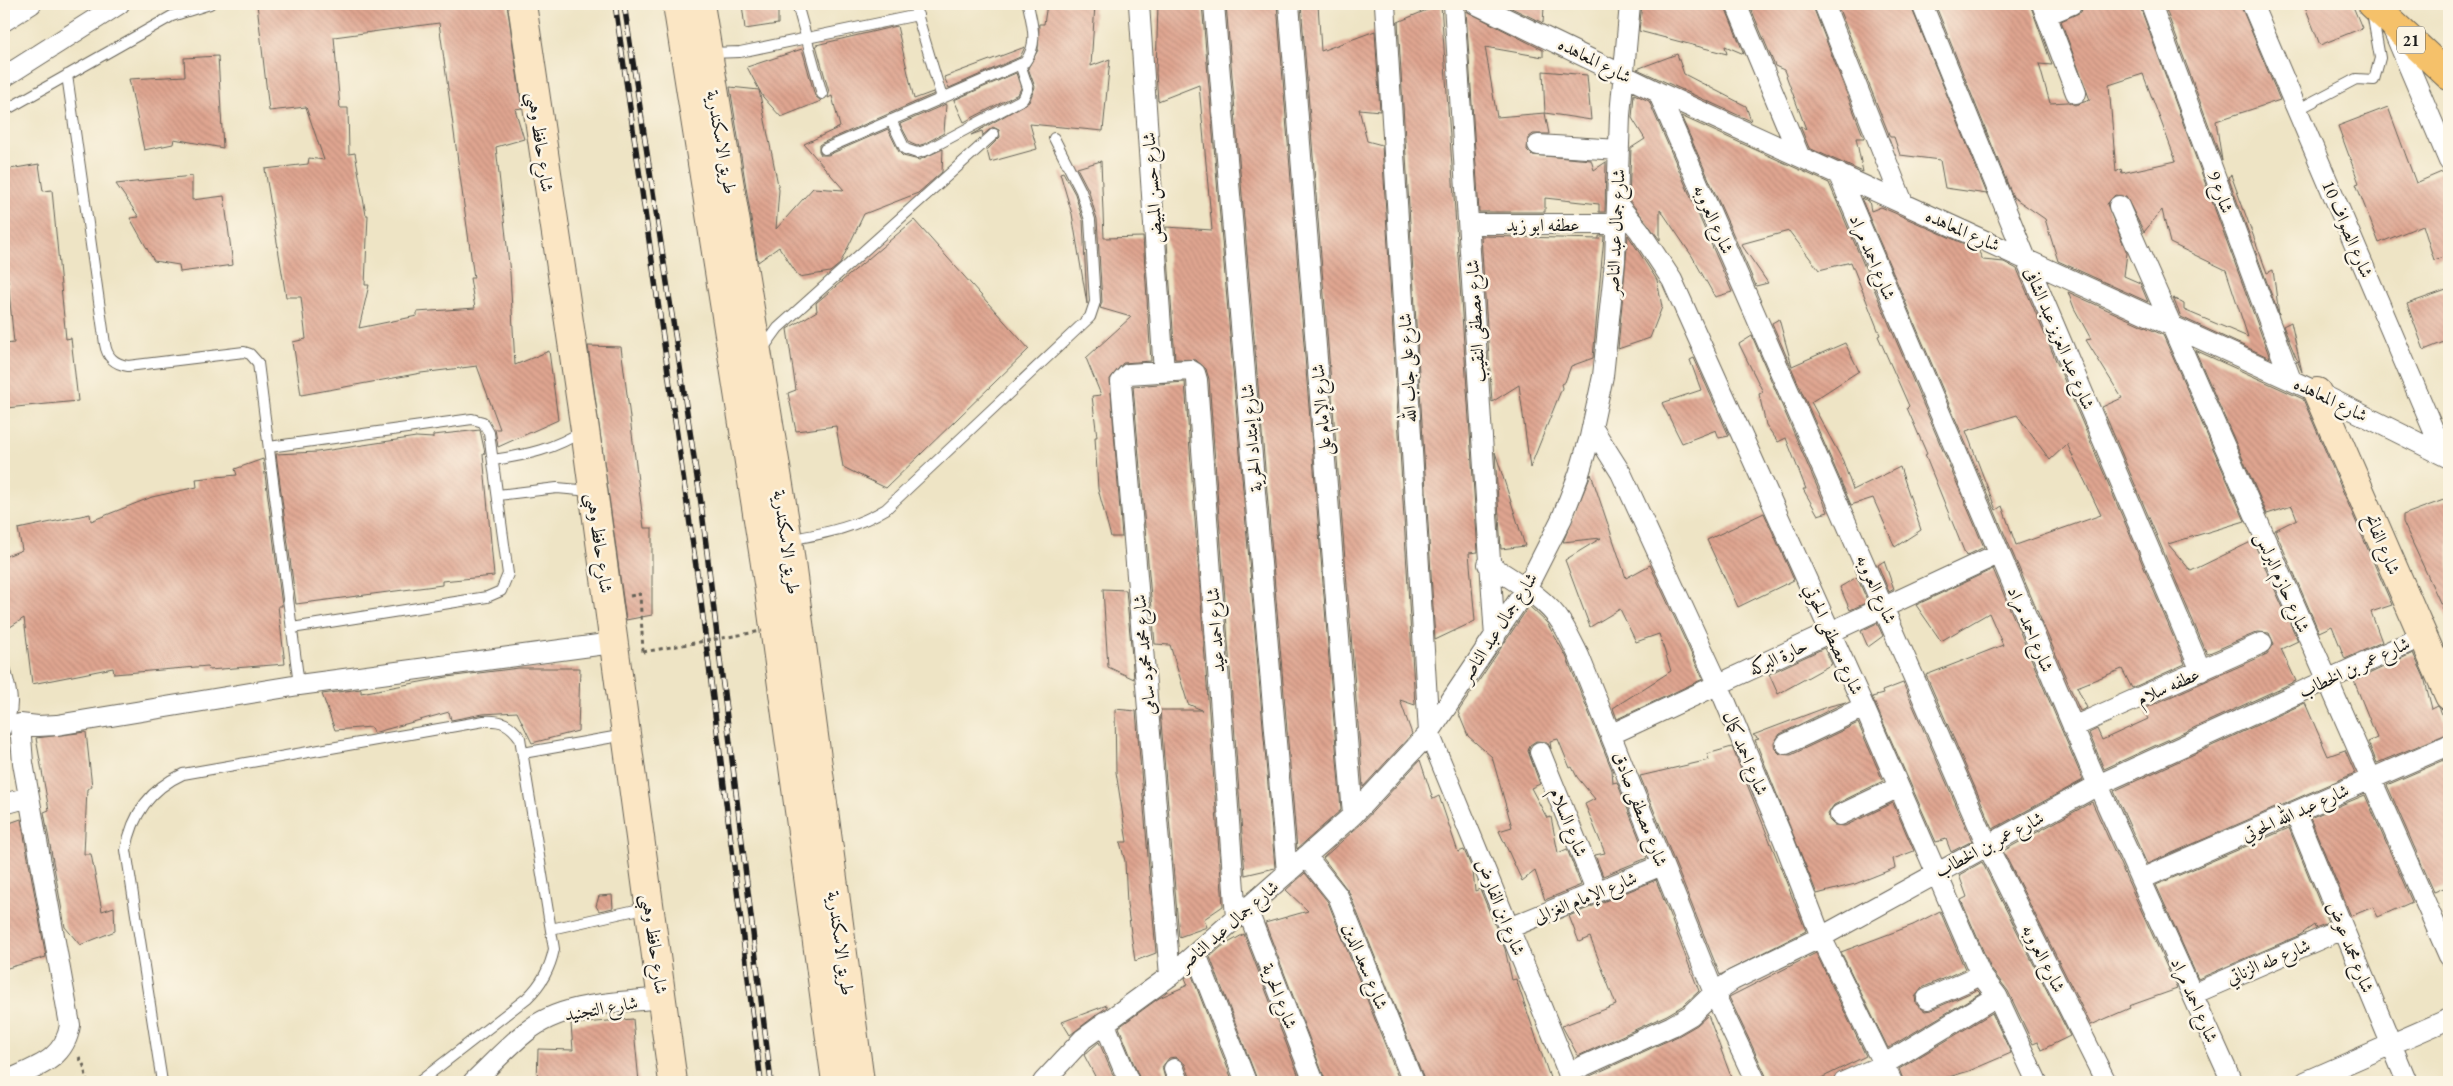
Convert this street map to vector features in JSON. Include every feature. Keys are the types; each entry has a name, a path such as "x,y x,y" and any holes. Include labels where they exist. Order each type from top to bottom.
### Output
{"highway":[{"name":"21","path":"2383,9 2449,76"}],"main road":[{"name":"شارع حافظ وهبى","path":"522,4 627,735 673,1082"},
{"name":"طريق الاسكندرية","path":"676,4 695,55 745,359 765,400 788,540 860,1082"},
{"name":"طريق الاسكندرية","path":"695,55 700,4"},
{"name":"طريق الاسكندرية","path":"745,359 738,400 768,582 836,1082"},
{"name":"شارع الفاتح","path":"2317,392 2449,696"},
{"path":"738,400 749,395 765,400"}],"street":[{"path":"4,21 31,4"},
{"path":"4,77 119,4"},
{"name":"شارع حسن المبيض","path":"1139,4 1164,372"},
{"name":"شارع إمتداد الحرية","path":"1214,4 1287,873"},
{"name":"شارع الإمام على","path":"1289,4 1353,815"},
{"name":"شارع على جاب الله","path":"1385,4 1429,733"},
{"name":"شارع مصطفى النقيب","path":"1454,4 1470,224 1488,564 1495,638"},
{"name":"شارع المعاهده","path":"1476,4 1550,38 1658,92 2317,392 2447,456"},
{"name":"شارع جمال عبد الناصر","path":"1043,1082 1083,1039 1170,976 1353,815 1429,733 1462,681 1495,638 1526,589 1562,518 1579,474 1604,376 1617,224 1623,75 1630,4"},
{"path":"1736,4 1799,155"},
{"path":"1824,4 1903,203"},
{"name":"شارع عبد العزيز عبد الشافى","path":"1922,4 2026,259 2201,670"},
{"path":"2072,4 2044,9 2076,93"},
{"name":"شارع 9","path":"2151,4 2291,380"},
{"name":"شارع الصواف 10","path":"2252,4 2447,456"},
{"path":"2383,9 2449,161"},
{"name":"شارع العروبه","path":"1658,92 1885,606 1987,845 2106,1082"},
{"path":"1538,145 1619,150"},
{"name":"شارع احمد مراد","path":"1838,173 2098,786 2232,1082"},
{"name":"شارع مصطفى الحوتي","path":"1618,204 1639,230 1672,280 1831,632 1982,975 1997,996 2037,1082"},
{"name":"شارع حازم البرلس","path":"2119,206 2169,324 2449,956"},
{"name":"عطفه ابو زيد","path":"1470,224 1617,224"},
{"name":"شارع احمد عيد","path":"1164,372 1190,370 1195,373 1197,380 1242,914"},
{"name":"شارع محمد محمود سامى","path":"1164,372 1128,374 1121,382 1170,976"},
{"name":"شارع احمد كمال","path":"1592,427 1620,474 1718,685 1788,849 1821,937 1888,1074"},
{"name":"حارة البركه","path":"1612,734 1998,554"},
{"name":"شارع مصطفى صادق","path":"1488,564 1526,589 1547,606 1562,624 1579,656 1612,734 1662,866 1714,993 1756,1082"},
{"name":"شارع عمر بن الخطاب","path":"1570,1077 1692,1015 1714,993 1733,980 1821,937 2098,786 2423,636"},
{"path":"4,1082 52,1058 66,1043 70,1025 23,763 9,727 57,725 299,685 613,643"},
{"name":"عطفه سلام","path":"2073,728 2262,643"},
{"path":"1786,744 1864,707"},
{"name":"شارع ابن الفارض","path":"1429,733 1570,1077"},
{"name":"شارع عبد الله الحوتي","path":"2141,879 2449,745"},
{"name":"شارع السلام","path":"1540,752 1597,892"},
{"path":"1840,815 1899,787"},
{"path":"4,804 29,797"},
{"name":"شارع محمد عوض","path":"2295,812 2407,1082"},
{"name":"شارع سعد الدين","path":"1306,856 1338,896 1413,1082"},
{"name":"شارع الإمام الغزالى","path":"1509,928 1662,866"},
{"name":"شارع الحرية","path":"1242,914 1314,1082"},
{"name":"شارع طه الزناتي","path":"2192,994 2343,929"},
{"path":"1196,954 1246,1082"},
{"path":"1927,999 1982,975"},
{"path":"1844,1082 1888,1074 1997,996"},
{"name":"شارع التجنيد","path":"473,1082 527,1031 549,1018 570,1010 663,998"},
{"path":"2305,1082 2449,1020"},
{"path":"1104,1022 1129,1082"}],"lane":[{"path":"4,111 172,16 210,4"},
{"path":"797,4 822,94"},
{"path":"914,4 942,98"},
{"path":"825,149 1025,62 1030,54 1034,39 1028,4"},
{"path":"2297,110 2356,79 2374,80 2380,58 2373,18 2364,4"},
{"path":"695,55 740,52 918,15"},
{"path":"892,120 905,149 917,153 927,150 1023,99 1028,88 1020,64"},
{"path":"67,75 106,352 116,363 128,366 244,352 250,354 258,363 299,685"},
{"path":"745,359 994,134"},
{"path":"788,540 856,526 886,509 1090,317 1095,302 1090,220 1081,191 1054,138"},
{"path":"269,447 472,419 483,422 487,426 498,495 508,574 505,586 495,595 292,628"},
{"path":"493,460 535,454 569,440 584,430"},
{"path":"498,495 557,488 592,492"},
{"path":"4,664 12,694 13,711 9,727"},
{"path":"162,1082 126,850 134,820 151,795 171,779 183,774 484,721 499,720 512,727 520,738 554,949 552,963 537,988 419,1082"},
{"path":"523,753 627,735"},
{"path":"551,929 650,907"}],"path":[{"path":"640,594 643,652 762,631"},
{"path":"66,1043 81,1059 87,1082"}],"building":[{"path":"257,4 507,4 522,108 515,109 524,139 496,147 510,273 515,365 549,351 558,420 498,447 495,429 500,429 477,366 421,373 301,395 293,342 306,339 301,297 286,297 265,169 308,164 309,158 324,160 306,107 269,111","holes":["439,23 474,278 470,278 475,308 417,312 417,316 359,328 369,285 365,285 368,215 366,215 355,153 349,154 348,108 340,108 334,37"]},
{"path":"742,4 778,4 778,24 745,29"},
{"path":"1047,4 1095,4 1091,66 1110,59 1103,131 1030,124 1037,149 990,162 987,150 1000,137 999,130 993,127 983,135 982,131 971,135 1029,102 1035,87 1028,68 1038,50 1039,24 1044,24"},
{"path":"1158,4 1202,4 1275,868 1245,875 1209,379 1206,369 1196,360 1175,359 1166,227 1212,230 1199,85 1158,101 1156,73"},
{"path":"1226,4 1277,4 1341,810 1297,849"},
{"path":"1301,4 1318,4 1321,51 1375,31 1380,111 1359,109 1367,141 1382,145 1415,705 1400,700 1412,734 1363,787"},
{"path":"1441,4 1478,552 1469,553 1475,621 1435,640 1398,22"},
{"path":"1503,4 1544,7 1543,23"},
{"path":"1642,4 1724,4 1744,54 1725,46 1727,54 1639,31"},
{"path":"1749,4 1812,4 1864,138 1856,138 1863,172 1809,148 1800,126 1806,129 1784,70 1775,66"},
{"path":"1837,4 1910,4 1987,194 1945,188 1940,160 1900,155 1894,137 1890,137"},
{"path":"1935,4 2030,4 2052,65 2039,64 2050,103 2068,102 2075,105 2090,100 2061,21 2081,12 2084,4 2139,4 2270,358 2181,317 2173,298 2184,304 2184,310 2248,337 2226,270 2170,243 2162,210 2144,232 2126,197 2115,195 2107,204 2127,253 2124,276 2140,283 2148,302 2058,261 2045,219 2013,197","holes":["2143,74 2176,161 2122,173 2121,169 2116,172 2109,85"]},
{"path":"2164,4 2240,4 2280,100 2216,121 2222,161"},
{"path":"2304,4 2352,4 2362,28 2320,45"},
{"path":"1466,11 1543,50 1543,57 1485,47 1497,117 1545,113 1549,134 1533,134 1528,138 1527,150 1532,155 1591,160 1594,170 1606,162 1605,212 1599,212 1599,204 1545,198 1545,212 1479,212"},
{"path":"897,26 914,99 933,92 934,94 822,143 819,145 819,151 821,155 828,155 888,129 899,152 903,156 919,160 943,149 942,172 918,193 864,214 840,264 830,272 799,277 779,247 758,262 730,87 759,90 779,190 776,229 813,188 844,190 804,144 840,127 832,96 828,98 829,92 816,45"},
{"path":"1025,47 1020,57 949,88 944,77"},
{"path":"802,49 815,96 821,101 781,117 763,97 747,67"},
{"path":"1677,54 1684,74 1746,106 1751,121 1637,69"},
{"path":"218,56 223,148 174,139 173,144 144,150 129,79 185,76 184,58"},
{"path":"1543,71 1587,75 1591,120 1545,113"},
{"path":"1016,73 1021,88 1018,94 964,122 954,100"},
{"path":"1634,94 1649,101 1732,292 1715,297 1692,256 1660,209 1660,240 1629,200 1631,148 1645,139 1632,118"},
{"path":"946,104 944,133 924,144 917,146 910,143 900,124"},
{"path":"2388,107 2416,183 2444,171 2449,173 2449,255 2434,260 2423,225 2379,243 2356,184 2359,183 2338,126"},
{"path":"1681,116 1829,183 1984,547 1966,556 1925,455 1927,454 1907,408 1909,406 1878,336 1880,335 1851,262 1819,270 1789,231 1741,244 1768,283 1756,286"},
{"path":"1101,161 1104,238 1143,237 1151,361 1123,363 1110,379 1122,537 1111,537 1098,489 1095,437 1097,437 1092,396 1101,395 1086,358 1131,317 1100,308 1102,302 1097,219 1088,189 1077,168"},
{"path":"39,164 43,191 52,190 66,339 71,338 78,401 6,408 4,344 14,343 8,281 4,281 4,170"},
{"path":"1063,172 1075,194 1083,221 1087,304 1072,214 1060,173"},
{"path":"2231,175 2267,273 2273,270 2279,315 2228,177"},
{"path":"192,176 192,200 224,196 233,265 180,272 179,265 154,261 130,218 139,217 116,184"},
{"path":"1861,198 1869,201 1871,211 1881,207 1978,250 1983,260 2004,262 2017,269 2185,664 2132,688 2122,669 2077,687 2087,708 2080,711","holes":["2017,415 2050,460 2067,444 2101,515 2016,545 2002,506 1996,510 1966,431"]},
{"path":"914,220 1029,349 886,488 843,467 836,426 796,431 788,393 796,390 787,329 817,311 816,303"},
{"path":"1628,235 1657,280 1662,307 1650,338 1618,349"},
{"path":"1481,236 1599,239 1599,236 1604,236 1593,358 1571,366 1565,382 1561,384 1562,388 1530,468 1519,385 1492,402"},
{"path":"2449,289 2449,340 2424,350 2407,304"},
{"path":"2068,292 2163,335 2245,521 2168,544 2191,571 2253,541 2298,641 2281,649 2296,681 2104,769 2089,733 2097,729 2102,740 2148,719 2143,709 2267,654 2274,644 2269,633 2258,632 2207,654 2102,407 2122,398 2086,340 2091,339 2074,308"},
{"path":"1779,319 1792,366 1845,343 1859,371 1811,402 1843,461 1853,490 1900,467 1921,530 1895,547 1873,498 1851,505 1772,323"},
{"path":"2291,322 2302,372 2283,326"},
{"path":"1752,336 1828,512 1818,515 1803,489 1806,489 1786,438 1778,442 1766,425 1759,394 1763,392 1739,344"},
{"path":"588,346 621,347 644,528 652,528 652,615 626,620"},
{"path":"2195,350 2303,399 2392,605 2371,612 2382,642 2345,659 2332,626 2319,632 2275,530 2297,519 2292,506 2267,514"},
{"path":"1694,358 1729,436 1719,438 1716,430 1682,443 1662,403 1701,390 1690,360"},
{"path":"1185,382 1223,906 1204,919 1207,927 1179,937 1160,710 1202,710 1188,704 1170,645 1155,644 1133,386"},
{"path":"480,430 485,453 483,454 494,576 442,581 442,585 296,604 276,454 317,452 416,437 433,438 433,435"},
{"path":"1495,452 1513,508 1525,546 1501,549"},
{"path":"263,459 282,606 278,606 285,664 209,670 208,666 114,674 113,668 32,684 24,618 4,631 4,557 22,550 18,529 90,514 91,521 152,497 197,487 196,479 237,475 235,469"},
{"path":"1591,474 1626,578 1650,565 1703,679 1617,719 1613,708 1671,671 1659,634 1636,642 1620,609 1590,627 1565,560 1601,538 1563,542"},
{"path":"2449,498 2449,622 2403,522 2403,515"},
{"path":"1764,513 1794,580 1738,607 1707,540"},
{"path":"1884,561 1894,589 1889,592 1878,565"},
{"path":"1993,569 2083,780 1993,829 1926,675 2003,645 1989,613 1941,641 1916,605"},
{"path":"1857,577 1868,602 1850,610 1840,587"},
{"path":"1103,589 1126,590 1134,679 1108,667"},
{"path":"1529,606 1547,623 1566,656 1612,770 1613,783 1617,782 1647,858 1603,876 1595,855 1605,853 1585,804 1595,799 1577,777 1572,767 1570,768 1558,739 1550,741 1551,749 1547,742 1536,741 1530,745 1528,751 1540,784 1531,788 1547,818 1551,817 1558,853 1567,849 1581,885 1545,900 1535,871 1522,881 1499,831 1512,827 1492,757 1468,736 1458,712"},
{"path":"1877,623 1883,636 1868,647 1861,631"},
{"path":"1824,648 1832,664 1778,694 1769,674"},
{"path":"2413,653 2424,677 2432,709 2438,706 2449,733 2377,763 2368,742 2377,738 2354,681"},
{"path":"519,668 580,668 578,731 532,743 517,712 483,714 451,720 449,712 373,733 371,727 335,730 322,694 361,689 361,693 447,677"},
{"path":"1903,683 1972,841 1951,852 1946,839 1936,842 1872,697 1883,694 1882,691"},
{"path":"1846,702 1780,734 1774,743 1775,749 1780,754 1791,755 1858,723 1883,781 1834,805 1828,814 1829,820 1834,825 1845,826 1893,803 1914,851 1893,859 1895,868 1855,884 1817,894 1755,740 1759,739 1753,735 1830,706"},
{"path":"2305,703 2328,756 2345,750 2355,773 2147,864 2114,791"},
{"path":"1115,709 1136,711 1156,953 1135,961 1127,904 1125,861 1120,842 1127,842 1116,772"},
{"path":"86,732 92,787 87,789 84,854 91,854 102,911 114,907 115,931 80,945 65,927 44,812 49,810 36,738"},
{"path":"1732,747 1806,931 1720,975 1640,776 1709,760 1707,754"},
{"path":"2449,758 2449,886 2434,892 2387,785"},
{"path":"1420,760 1433,799 1439,796 1458,852 1464,850 1473,871 1475,891 1480,889 1505,949 1512,980 1516,979 1550,1078 1539,1082 1425,1082 1349,892 1323,858 1362,823"},
{"path":"2365,795 2412,902 2378,917 2373,907 2351,916 2310,818"},
{"path":"2092,802 2177,989 2129,1006 2130,1008 2091,1025 2003,851"},
{"path":"21,819 46,957 4,969 4,825"},
{"path":"2289,828 2328,923 2315,928 2314,925 2300,935 2198,979 2156,885"},
{"path":"1982,862 2070,1036 2041,1050 2038,1042 2033,1044 2008,991 1991,969 1961,900 1967,897 1959,875"},
{"path":"1305,873 1328,902 1400,1082 1326,1082 1265,923 1308,911 1286,890"},
{"path":"1656,880 1699,991 1684,1005 1667,1015 1578,1056 1562,1026 1616,1005 1590,937 1579,942 1569,916"},
{"path":"612,895 613,908 599,911 596,906 599,896"},
{"path":"1940,911 1965,969 1922,988 1915,997 1916,1004 1925,1011 1931,1010 1977,990 1980,993 1888,1048 1841,952 1913,925"},
{"path":"1244,934 1301,1082 1258,1082 1210,957 1221,947"},
{"path":"1816,953 1866,1056 1813,1082 1769,1082 1729,997"},
{"path":"1191,973 1233,1082 1192,1082 1185,1064 1175,1057 1169,1058 1162,1067 1166,1082 1141,1082 1119,1027 1159,998 1188,985 1185,978"},
{"path":"1107,1005 1107,1007 1070,1035 1062,1022"},
{"path":"1992,1013 2011,1053 1969,1071 1932,1082 1904,1082 1899,1069"},
{"path":"1708,1015 1733,1082 1591,1082 1588,1077 1678,1036 1697,1025"},
{"path":"633,1019 639,1082 537,1082 538,1049 573,1050 571,1024"},
{"path":"1099,1042 1116,1082 1098,1082 1084,1055"}],"railway":[{"path":"615,4 700,594 761,1082"},
{"path":"624,4 701,503 771,1082"}]}
